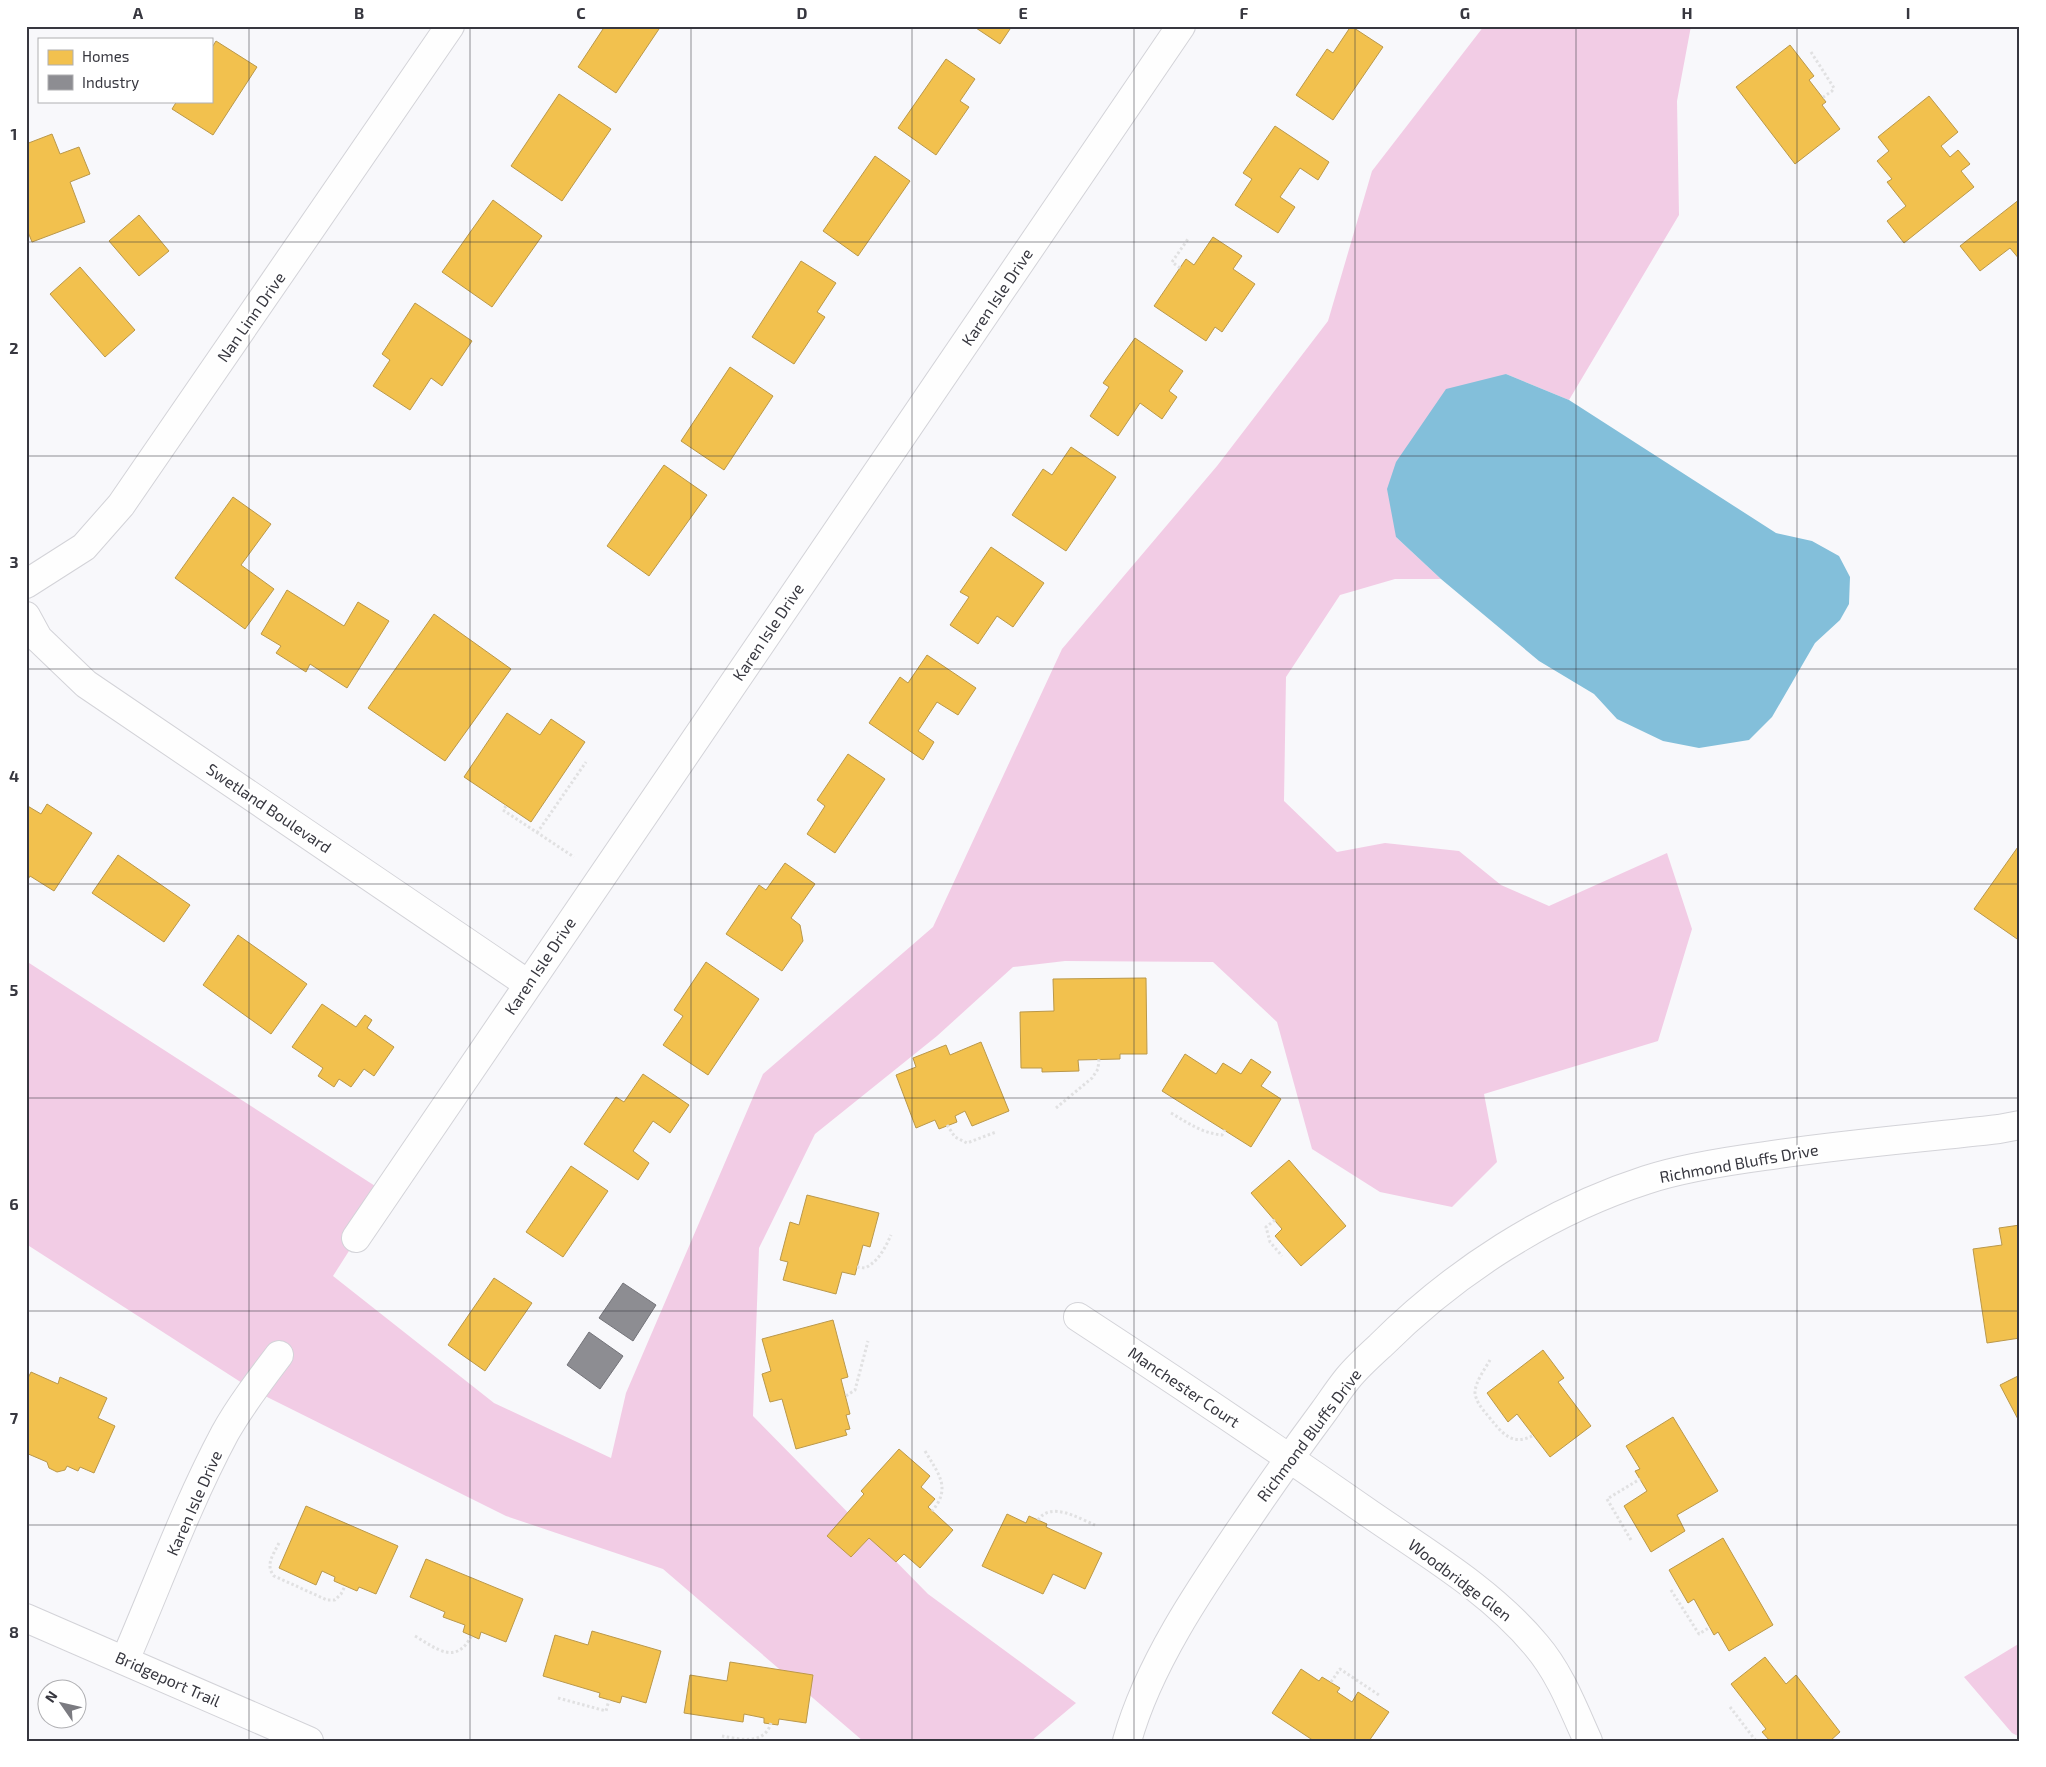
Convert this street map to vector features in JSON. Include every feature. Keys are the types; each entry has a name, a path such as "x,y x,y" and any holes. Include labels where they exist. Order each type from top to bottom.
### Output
{"street":[{"name":"Nan Linn Drive","path":"26,584 84,547 121,505 450,26"},
{"name":"Karen Isle Drive","path":"356,1238 1181,26"},
{"name":"Swetland Boulevard","path":"26,616 38,638 86,684 528,984"},
{"name":"Richmond Bluffs Drive","path":"1127,1741 1154,1673 1195,1597 1290,1458 1348,1378 1420,1308 1467,1272 1551,1220 1648,1179 1731,1161 1803,1150 1999,1129 2020,1125"},
{"name":"Manchester Court","path":"1078,1316 1290,1458"},
{"name":"Karen Isle Drive","path":"125,1660 192,1504 226,1433 253,1390 279,1355"},
{"name":"Woodbridge Glen","path":"1290,1458 1461,1577 1512,1618 1537,1646 1550,1665 1564,1688 1588,1741"},
{"name":"Bridgeport Trail","path":"26,1618 309,1741"}],"path":[{"path":"1811,52 1834,88 1822,98"},
{"path":"1180,268 1172,262 1188,239"},
{"path":"537,833 586,762"},
{"path":"506,806 503,810 602,876"},
{"path":"1056,1108 1092,1078 1098,1069 1099,1059"},
{"path":"1171,1113 1197,1129 1210,1134 1222,1135 1225,1130"},
{"path":"947,1125 955,1137 967,1143 996,1132"},
{"path":"1275,1220 1266,1227 1270,1242 1282,1256"},
{"path":"857,1268 865,1268 876,1260 883,1252 892,1235"},
{"path":"846,1396 855,1390 868,1341"},
{"path":"1490,1360 1475,1391 1480,1406 1501,1432 1509,1438 1526,1440 1534,1435"},
{"path":"925,1451 942,1483 941,1500 932,1511"},
{"path":"1631,1540 1607,1499 1640,1479"},
{"path":"1038,1520 1045,1512 1052,1510 1095,1525"},
{"path":"278,1543 270,1562 270,1571 274,1576 327,1600 335,1600 342,1594 345,1586"},
{"path":"1671,1590 1699,1634 1710,1627"},
{"path":"415,1636 449,1653 462,1649 472,1636"},
{"path":"1331,1682 1340,1669 1379,1695"},
{"path":"558,1698 606,1711 609,1700"},
{"path":"1730,1707 1756,1741"},
{"path":"722,1736 749,1740 762,1736 770,1724"}],"shaded area":[{"path":"1484,26 1691,26 1677,101 1679,215 1569,400 1506,374 1396,537 1441,579 1395,579 1340,595 1286,677 1284,801 1337,852 1385,843 1459,851 1501,885 1549,906 1667,853 1692,929 1658,1041 1484,1094 1497,1162 1452,1207 1380,1192 1312,1149 1277,1022 1213,962 1065,961 1013,967 937,1036 815,1134 759,1248 753,1416 928,1594 1076,1703 1031,1741 863,1741 663,1569 506,1516 253,1390 26,1244 26,961 386,1193 333,1276 494,1403 611,1458 626,1393 763,1074 933,927 1062,649 1217,466 1328,321 1372,171"},
{"path":"2020,1643 2020,1737 2012,1733 1964,1677"}],"water":[{"path":"1506,374 1569,400 1776,533 1812,541 1839,556 1850,577 1849,604 1840,620 1815,643 1772,717 1749,740 1699,748 1663,741 1617,719 1594,694 1539,661 1441,579 1396,537 1387,489 1396,462 1446,389"}],"building: Homes":[{"path":"605,26 661,26 616,93 578,67"},
{"path":"973,26 1012,26 1000,44"},
{"path":"1351,26 1383,47 1333,120 1296,95 1327,49 1333,53"},
{"path":"216,41 257,67 213,135 172,109 176,102 212,102 212,47"},
{"path":"1790,45 1814,76 1809,80 1826,102 1822,105 1840,129 1795,164 1736,87"},
{"path":"946,59 975,79 960,101 969,107 936,155 898,128"},
{"path":"559,94 611,129 562,201 511,166"},
{"path":"1929,96 1958,132 1941,146 1950,157 1958,150 1970,164 1961,171 1974,187 1904,243 1887,221 1906,206 1887,182 1892,179 1877,161 1889,151 1878,137"},
{"path":"1275,126 1329,162 1318,180 1300,168 1280,197 1295,207 1278,233 1235,205 1252,179 1243,173"},
{"path":"52,134 60,154 79,147 90,174 70,182 85,222 32,242 26,227 26,144"},
{"path":"875,156 910,181 858,256 823,231"},
{"path":"2020,199 2020,260 2010,248 1980,271 1960,246"},
{"path":"493,200 542,236 492,307 442,272"},
{"path":"139,215 169,251 139,276 109,241"},
{"path":"1213,237 1242,256 1233,269 1255,284 1222,332 1215,327 1206,341 1154,306 1186,259 1194,265"},
{"path":"801,261 836,283 817,312 825,317 794,364 752,337"},
{"path":"80,267 135,330 105,357 50,294"},
{"path":"415,303 472,341 442,386 431,378 410,410 373,386 390,360 382,354"},
{"path":"1135,338 1183,371 1169,391 1177,397 1162,419 1140,403 1118,436 1090,416 1109,387 1103,383"},
{"path":"730,367 773,396 724,470 681,441"},
{"path":"1071,447 1116,477 1066,551 1012,515 1043,469 1052,475"},
{"path":"664,465 707,495 649,576 607,546"},
{"path":"233,497 271,524 241,565 274,589 245,629 175,578"},
{"path":"991,547 1044,583 1013,627 997,616 978,644 950,625 969,597 960,592"},
{"path":"287,590 344,626 358,602 389,621 347,688 310,664 306,672 276,653 281,646 261,634"},
{"path":"434,614 511,669 445,761 368,708"},
{"path":"927,655 976,688 958,715 937,702 918,731 934,742 923,760 869,723 900,677 908,683"},
{"path":"507,713 540,735 551,719 585,742 531,822 464,777"},
{"path":"848,754 885,779 835,853 807,834 825,806 817,800"},
{"path":"47,804 92,833 54,891 30,876 26,883 26,805 41,814"},
{"path":"2020,844 2020,941 1974,909"},
{"path":"118,855 190,905 164,942 92,893"},
{"path":"785,863 815,884 791,918 800,925 803,941 782,971 726,934 759,885 766,890"},
{"path":"238,935 307,984 271,1034 203,985"},
{"path":"706,962 759,999 708,1075 663,1045 683,1016 674,1010"},
{"path":"1146,978 1147,1054 1120,1054 1120,1059 1078,1060 1079,1071 1042,1072 1042,1068 1021,1068 1020,1012 1054,1011 1053,979"},
{"path":"322,1004 356,1027 365,1015 372,1020 367,1028 394,1047 374,1076 364,1069 351,1087 339,1079 334,1087 318,1076 323,1068 292,1047"},
{"path":"981,1042 1009,1111 972,1126 965,1111 955,1116 957,1122 939,1129 935,1120 916,1128 896,1075 916,1067 913,1058 946,1045 950,1055"},
{"path":"1185,1054 1216,1074 1223,1063 1241,1074 1251,1059 1271,1072 1261,1086 1281,1099 1251,1147 1162,1091"},
{"path":"643,1074 689,1105 670,1133 653,1121 633,1151 649,1163 638,1180 584,1144 616,1097 624,1102"},
{"path":"1289,1160 1346,1226 1301,1266 1275,1236 1282,1229 1251,1193"},
{"path":"571,1166 608,1191 563,1257 526,1232"},
{"path":"807,1195 879,1213 870,1247 863,1245 855,1275 842,1272 836,1294 783,1280 788,1262 780,1260 790,1222 799,1225"},
{"path":"2020,1225 2020,1338 1987,1343 1973,1249 2002,1245 1999,1228"},
{"path":"494,1278 532,1303 485,1371 448,1345"},
{"path":"833,1320 848,1377 841,1379 850,1414 846,1415 850,1429 845,1430 847,1435 796,1449 782,1399 770,1402 762,1374 771,1371 762,1339"},
{"path":"1543,1350 1564,1378 1558,1382 1591,1426 1550,1457 1517,1414 1508,1422 1487,1393"},
{"path":"31,1372 58,1384 60,1377 107,1398 98,1418 115,1426 94,1473 80,1467 78,1471 67,1466 65,1470 57,1472 49,1468 47,1462 26,1453 26,1382"},
{"path":"2020,1375 2020,1423 2000,1385"},
{"path":"1673,1417 1718,1491 1677,1515 1685,1531 1651,1552 1624,1506 1647,1491 1635,1471 1640,1469 1626,1446"},
{"path":"899,1449 930,1476 921,1487 935,1499 928,1507 953,1530 920,1568 904,1554 896,1562 869,1538 851,1557 827,1536 864,1494 861,1491"},
{"path":"306,1506 398,1546 376,1594 359,1587 357,1591 334,1581 335,1577 322,1571 316,1585 279,1568"},
{"path":"1007,1514 1026,1523 1029,1516 1047,1524 1046,1527 1102,1553 1085,1589 1053,1574 1043,1594 982,1566"},
{"path":"1723,1538 1773,1625 1729,1651 1718,1632 1714,1635 1694,1599 1688,1603 1669,1570"},
{"path":"426,1559 523,1599 506,1642 481,1632 479,1639 463,1632 465,1625 443,1617 445,1612 410,1597"},
{"path":"592,1631 661,1651 646,1703 622,1696 620,1703 599,1697 600,1693 543,1676 555,1635 588,1645"},
{"path":"1765,1657 1786,1684 1796,1675 1840,1732 1830,1741 1770,1741 1762,1732 1766,1729 1731,1684"},
{"path":"730,1662 813,1675 806,1723 779,1719 778,1725 764,1723 764,1718 744,1714 743,1722 684,1713 690,1675 727,1681"},
{"path":"1301,1669 1319,1681 1322,1677 1340,1688 1337,1692 1352,1702 1358,1692 1389,1712 1369,1741 1314,1741 1272,1713"}],"building: Industry":[{"path":"623,1283 656,1305 633,1341 599,1318"},
{"path":"589,1332 623,1356 600,1389 567,1365"}]}
